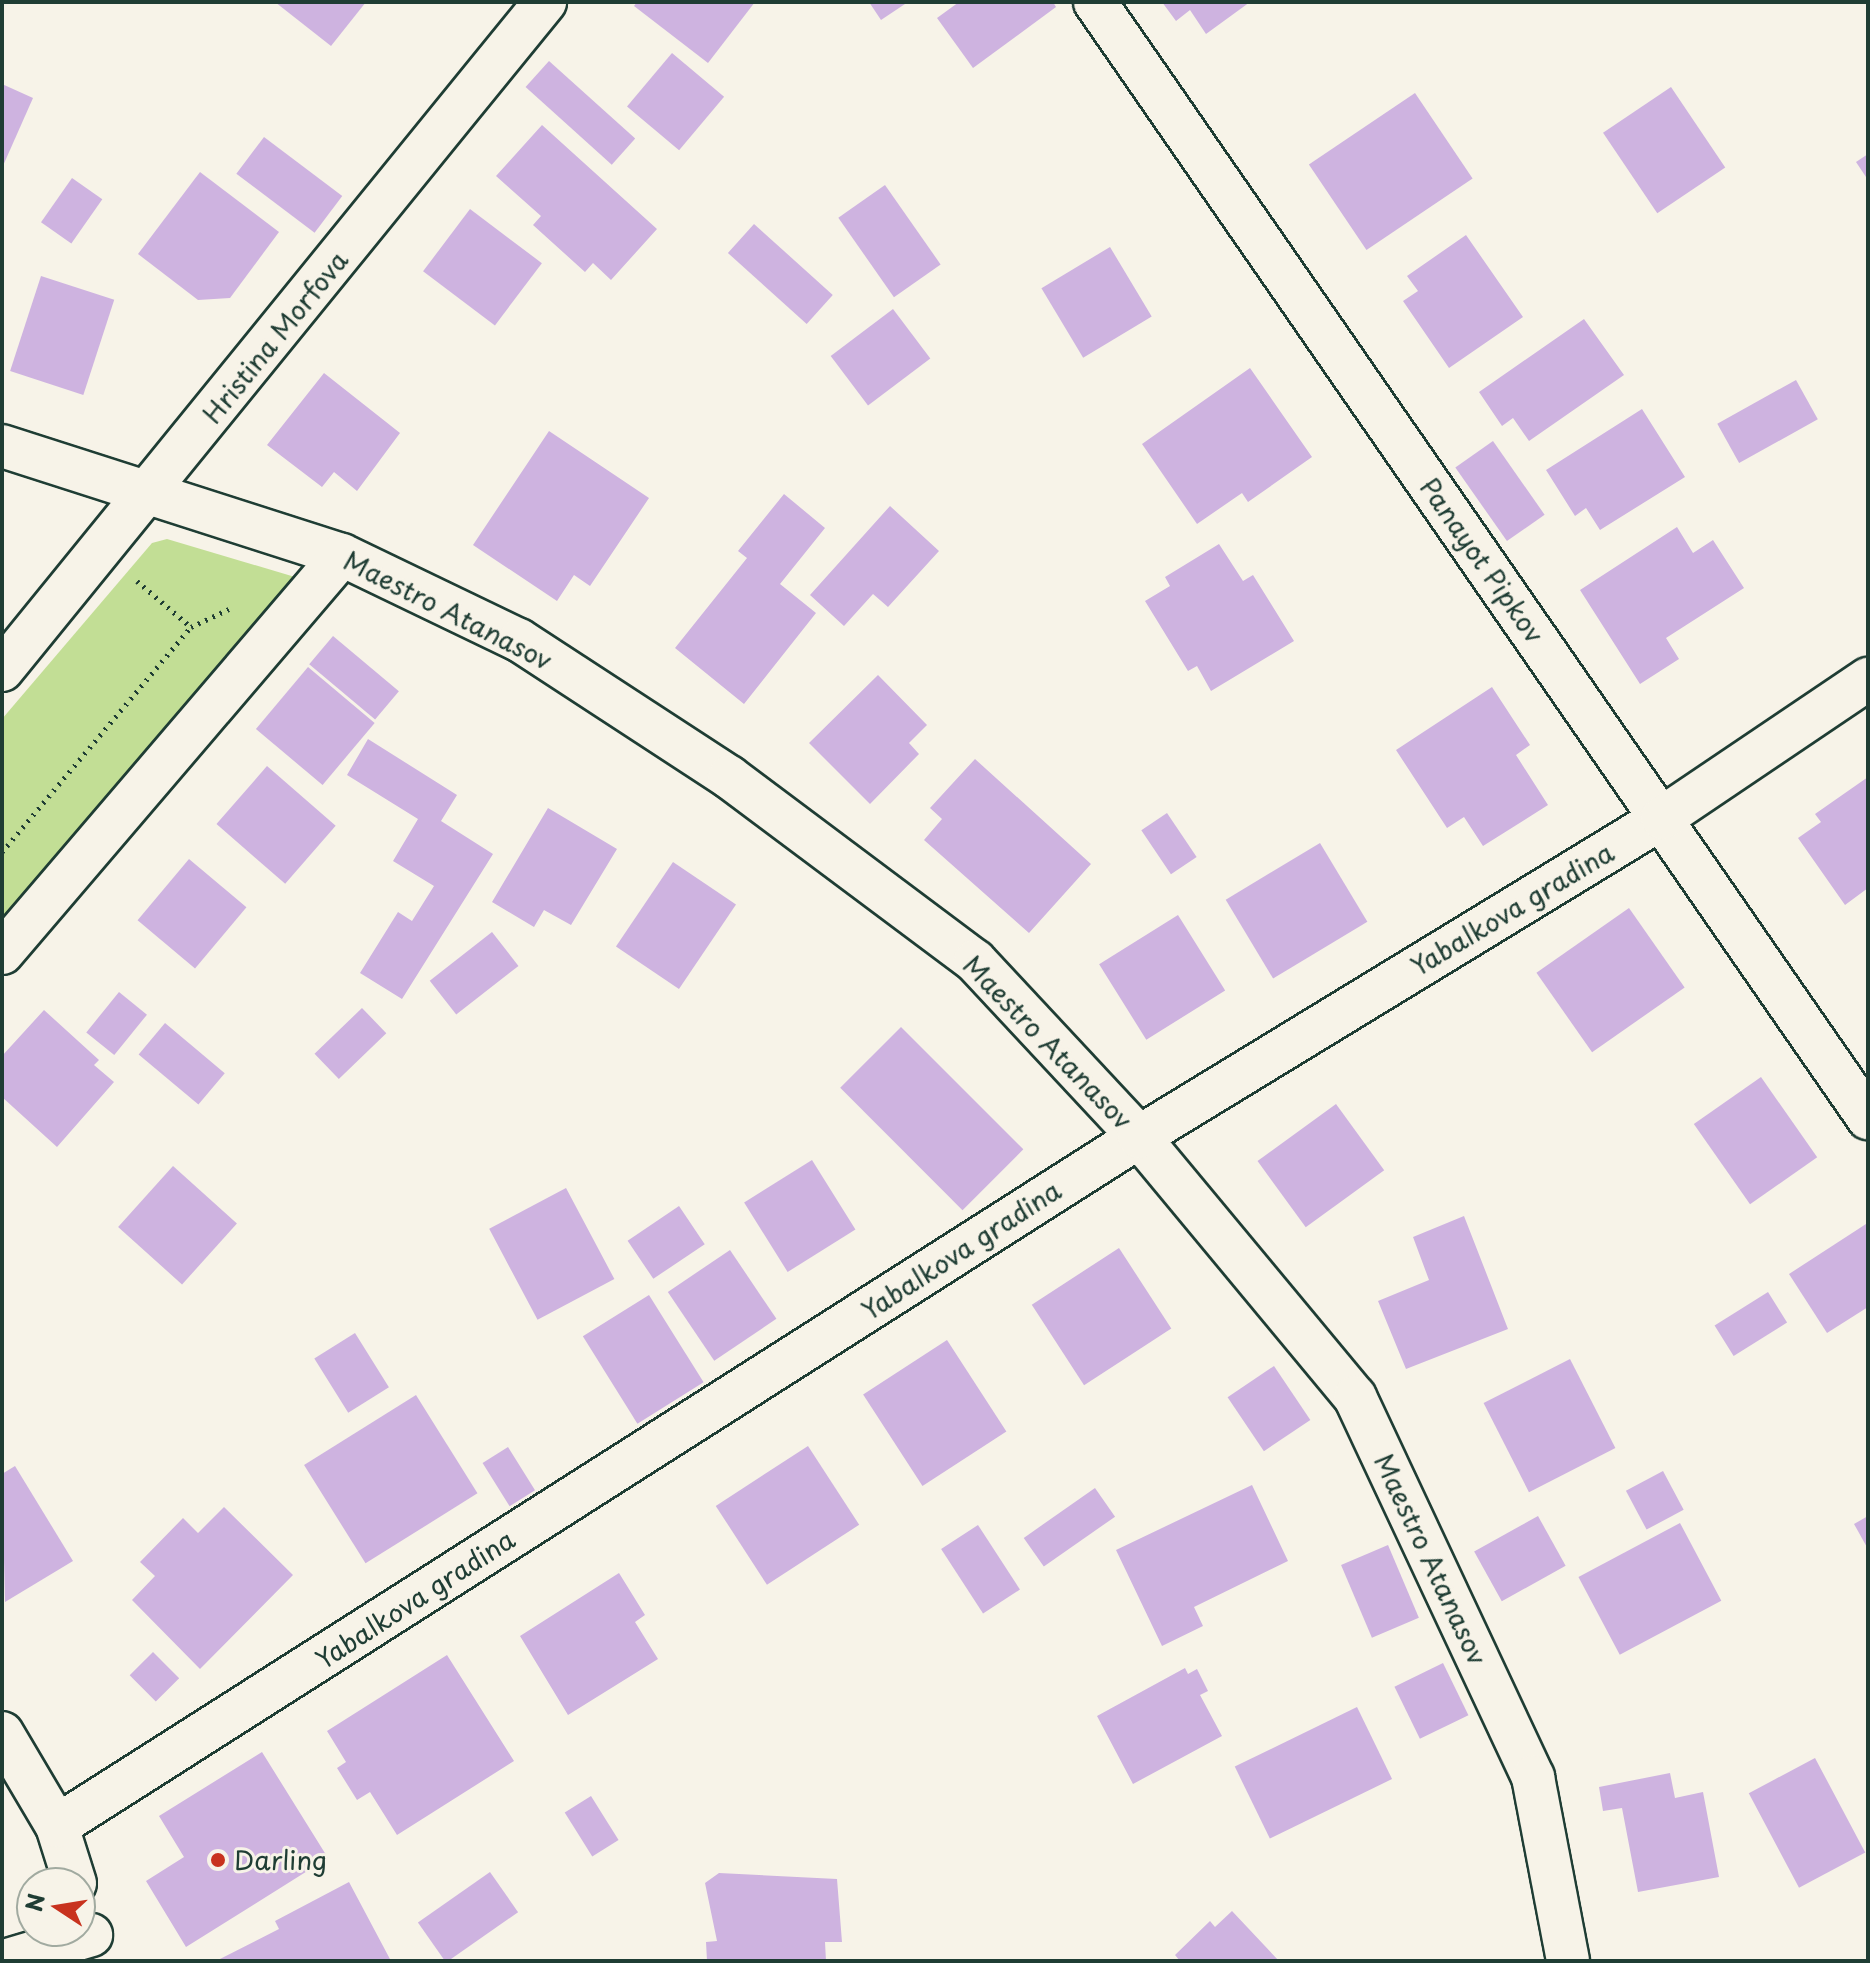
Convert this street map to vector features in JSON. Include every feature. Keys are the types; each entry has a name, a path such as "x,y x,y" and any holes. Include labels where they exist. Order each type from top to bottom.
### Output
{"street":[{"name":"Hristina Morfova","path":"2,670 149,494 545,2"},
{"name":"Panayot Pipkov","path":"1095,2 1868,1118"},
{"name":"Maestro Atanasov","path":"2,446 342,555 519,640 729,777 975,961 1139,1137 1355,1397 1533,1777 1568,1961"},
{"path":"2,953 342,555"},
{"name":"Yabalkova gradina","path":"57,1826 1139,1137 1662,818 1868,679"},
{"path":"2,1733 57,1826 70,1867"},
{"path":"4,1961 46,1947"}],"path":[{"path":"101,551 191,627"},
{"path":"2,852 191,627 232,608"}],"green space":[{"path":"167,539 305,580 2,928 2,719 152,543"}],"building":[{"path":"275,2 366,2 331,46"},
{"path":"637,2 755,2 708,63 634,6"},
{"path":"869,2 908,2 881,20"},
{"path":"959,2 1053,2 1056,7 973,68 937,18"},
{"path":"1162,2 1250,2 1206,34 1190,10 1176,21"},
{"path":"672,53 724,97 679,150 627,107"},
{"path":"549,61 635,139 612,165 526,87"},
{"path":"2,84 33,98 2,168"},
{"path":"1671,87 1725,167 1657,213 1603,133"},
{"path":"1415,93 1473,178 1366,250 1309,165"},
{"path":"542,125 657,229 611,280 593,263 585,272 533,225 541,216 496,176"},
{"path":"264,137 342,196 315,233 236,174"},
{"path":"1868,154 1868,180 1856,162"},
{"path":"200,172 279,232 230,298 198,300 138,254"},
{"path":"72,178 102,199 71,243 41,222"},
{"path":"885,185 941,264 894,297 838,218"},
{"path":"470,209 542,263 495,325 423,271"},
{"path":"754,224 833,295 807,324 728,253"},
{"path":"1466,235 1523,317 1449,368 1403,301 1418,291 1407,276"},
{"path":"1110,247 1152,316 1083,358 1041,288"},
{"path":"41,276 114,300 83,395 10,371"},
{"path":"893,309 930,359 868,405 831,356"},
{"path":"1584,319 1624,375 1529,441 1513,418 1502,426 1479,392"},
{"path":"1250,368 1312,457 1248,502 1242,493 1197,524 1142,444"},
{"path":"324,373 400,433 357,491 334,472 322,487 267,445"},
{"path":"1796,380 1818,419 1739,463 1717,424"},
{"path":"1642,409 1685,477 1600,530 1586,508 1575,516 1546,470"},
{"path":"549,431 649,498 590,586 574,575 557,601 473,545"},
{"path":"1493,441 1545,515 1507,541 1455,467"},
{"path":"784,494 825,528 780,584 816,613 744,704 675,648 747,558 738,551"},
{"path":"890,506 939,551 888,607 873,594 844,626 810,595"},
{"path":"1677,527 1693,553 1713,540 1744,588 1666,638 1679,659 1640,684 1580,590"},
{"path":"1219,544 1243,581 1253,575 1294,641 1211,691 1197,666 1188,671 1145,601 1170,586 1165,577"},
{"path":"333,636 399,691 375,720 309,664"},
{"path":"308,667 375,723 323,785 256,729"},
{"path":"878,675 927,725 909,743 919,754 870,804 809,743"},
{"path":"1492,687 1530,745 1516,755 1548,805 1483,846 1464,817 1447,828 1396,750"},
{"path":"368,739 457,795 441,821 493,854 402,999 360,973 398,912 412,921 434,886 393,861 418,819 347,775"},
{"path":"975,759 1091,864 1029,933 924,840 942,819 930,808"},
{"path":"267,766 336,826 285,884 216,824"},
{"path":"1868,777 1868,888 1845,905 1798,838 1821,822 1815,814"},
{"path":"548,808 617,849 571,925 544,910 534,927 492,902"},
{"path":"1167,813 1197,857 1171,874 1141,830"},
{"path":"1320,843 1367,922 1273,979 1226,900"},
{"path":"189,859 246,907 195,968 138,920"},
{"path":"673,862 736,904 679,989 616,947"},
{"path":"1629,908 1685,987 1592,1052 1536,973"},
{"path":"1178,915 1225,990 1146,1040 1099,964"},
{"path":"492,932 518,966 456,1015 430,981"},
{"path":"119,992 147,1015 114,1055 86,1032"},
{"path":"362,1008 386,1033 339,1079 315,1054"},
{"path":"44,1010 99,1060 94,1065 114,1082 57,1147 2,1097 2,1056"},
{"path":"165,1023 225,1073 198,1105 139,1054"},
{"path":"901,1027 1023,1149 963,1210 840,1088"},
{"path":"1761,1077 1817,1157 1750,1204 1694,1124"},
{"path":"1336,1104 1384,1170 1306,1227 1258,1161"},
{"path":"812,1160 855,1230 788,1272 744,1202"},
{"path":"173,1166 237,1224 182,1284 118,1227"},
{"path":"566,1188 614,1279 538,1320 489,1229"},
{"path":"679,1206 705,1244 653,1279 628,1241"},
{"path":"1464,1216 1508,1329 1406,1369 1378,1301 1429,1280 1413,1237"},
{"path":"1866,1224 1868,1307 1827,1333 1789,1274"},
{"path":"1119,1248 1171,1329 1084,1385 1032,1305"},
{"path":"730,1250 776,1319 714,1361 668,1292"},
{"path":"1768,1292 1787,1323 1734,1356 1715,1325"},
{"path":"649,1295 704,1382 637,1424 583,1336"},
{"path":"355,1333 389,1387 348,1413 314,1358"},
{"path":"947,1340 1006,1431 922,1486 863,1394"},
{"path":"1570,1359 1615,1448 1529,1492 1484,1403"},
{"path":"1274,1366 1310,1420 1264,1451 1228,1397"},
{"path":"416,1395 477,1493 366,1563 304,1465"},
{"path":"808,1446 859,1525 767,1585 716,1506"},
{"path":"508,1447 535,1490 510,1506 483,1463"},
{"path":"15,1466 73,1561 5,1602 2,1474"},
{"path":"1663,1471 1684,1510 1647,1530 1626,1491"},
{"path":"1252,1485 1288,1561 1194,1607 1203,1626 1162,1646 1116,1550"},
{"path":"1095,1488 1115,1517 1044,1567 1024,1538"},
{"path":"224,1507 293,1575 200,1669 132,1600 155,1576 140,1562 183,1518 198,1533"},
{"path":"1538,1516 1566,1566 1502,1601 1474,1551"},
{"path":"1868,1516 1868,1549 1854,1524"},
{"path":"1680,1523 1721,1601 1620,1655 1578,1577"},
{"path":"978,1525 1020,1590 983,1614 941,1549"},
{"path":"1388,1545 1419,1618 1372,1638 1341,1565"},
{"path":"619,1573 645,1615 635,1622 658,1659 568,1715 520,1636"},
{"path":"153,1652 179,1678 156,1701 130,1675"},
{"path":"447,1655 514,1761 397,1835 370,1792 357,1800 337,1768 346,1762 327,1731"},
{"path":"1443,1663 1468,1715 1420,1739 1394,1687"},
{"path":"1185,1668 1188,1674 1197,1669 1208,1691 1200,1695 1222,1736 1133,1784 1097,1716"},
{"path":"1357,1707 1392,1779 1270,1839 1235,1767"},
{"path":"262,1752 328,1858 186,1947 146,1881 184,1857 159,1816"},
{"path":"1815,1758 1865,1852 1799,1888 1749,1793"},
{"path":"1670,1773 1675,1798 1703,1792 1719,1877 1638,1892 1622,1808 1603,1811 1599,1787"},
{"path":"591,1796 619,1840 592,1857 565,1812"},
{"path":"490,1872 518,1912 448,1961 445,1961 418,1922"},
{"path":"719,1873 837,1879 842,1942 825,1942 826,1961 707,1961 706,1942 717,1941 705,1883"},
{"path":"349,1882 391,1961 216,1961 279,1929 275,1921"},
{"path":"1232,1911 1279,1961 1180,1961 1175,1955 1210,1921 1215,1927"}],"place":[{"name":"Darling","path":"218,1860"}]}
